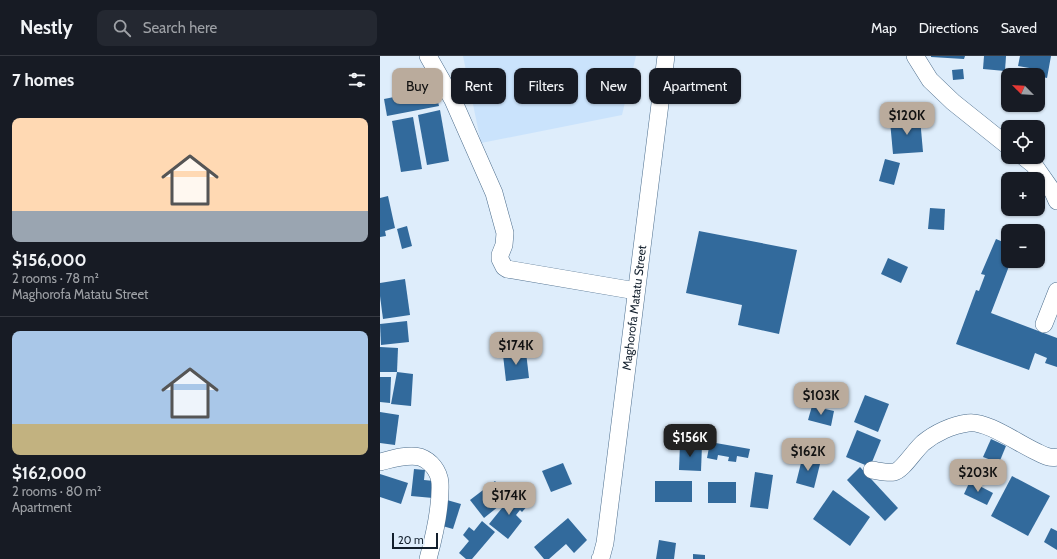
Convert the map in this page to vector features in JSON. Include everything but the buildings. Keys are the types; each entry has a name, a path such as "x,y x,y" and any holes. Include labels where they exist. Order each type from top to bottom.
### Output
{"street":[{"path":"428,56 453,100 494,192 505,233 504,245 500,255 500,259 504,267 507,270 636,291"},
{"name":"Maghorofa Matatu Street","path":"601,559 605,543 666,56"},
{"path":"915,56 930,80 949,98 1001,140"},
{"path":"1034,164 1053,192 1057,201"},
{"path":"1044,324 1057,291"},
{"path":"872,470 893,473 900,470 924,442 943,430 967,423 978,423 987,426 1022,446 1047,457 1057,457"},
{"path":"380,462 404,457 419,457 430,462 436,471 440,481 439,501 428,559"}],"shaded area":[{"path":"463,56 636,56 633,68 586,68 586,104 625,104 622,115 481,143 473,104 506,104 506,68 465,68"}]}
